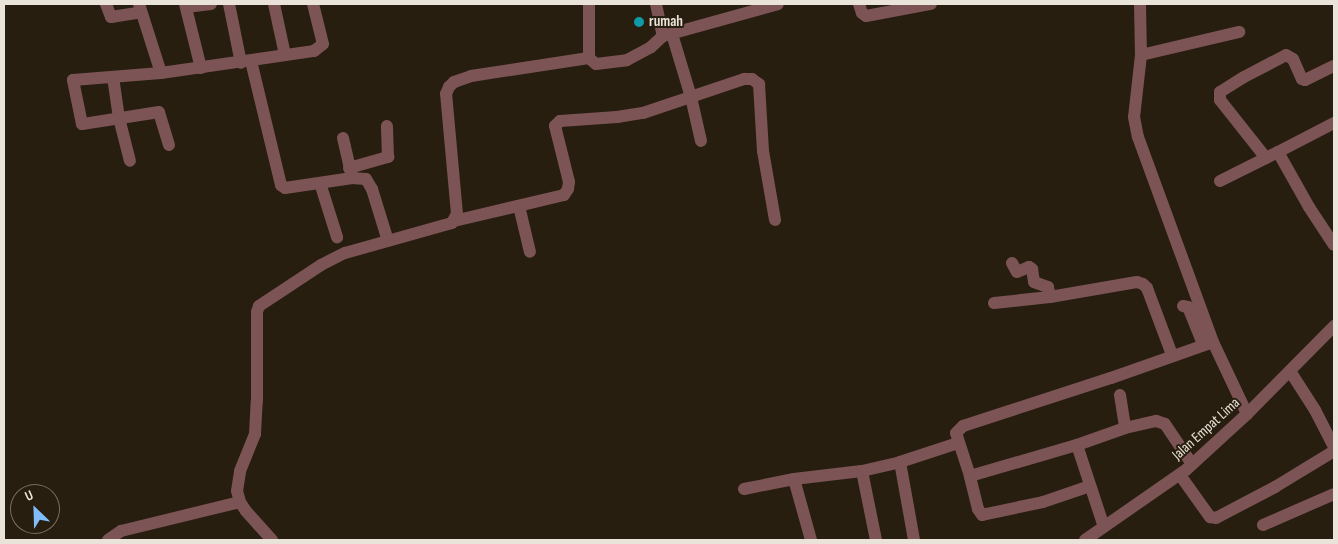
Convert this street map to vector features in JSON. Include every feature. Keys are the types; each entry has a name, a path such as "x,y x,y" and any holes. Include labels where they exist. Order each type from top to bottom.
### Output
{"street":[{"path":"106,4 111,18 140,8 161,73"},
{"path":"201,68 185,5 211,4"},
{"path":"229,4 281,185 285,188 320,183 388,157 387,126"},
{"path":"274,4 285,55"},
{"path":"169,145 159,112 82,124 73,80 161,73 314,51 323,44 313,4"},
{"path":"589,4 590,58 596,64 627,60 651,47 667,35 778,4"},
{"path":"656,4 691,97 700,141"},
{"path":"859,4 862,13 866,16 931,4"},
{"path":"1142,4 1141,55 1134,118 1138,137 1208,343"},
{"path":"1141,55 1239,32"},
{"path":"1334,66 1305,80 1302,79 1293,59 1286,56 1220,92 1220,100 1272,155 1334,245"},
{"path":"454,221 457,214 446,94 449,87 462,78 471,76 590,58"},
{"path":"113,77 119,118 130,161"},
{"path":"272,540 240,502 237,480 255,434 258,375 257,312 259,306 330,260 345,253 449,225 454,221 561,197 568,189 569,182 555,126 560,121 617,117 643,112 744,79 752,79 759,84 763,151 775,220"},
{"path":"1220,181 1334,123"},
{"path":"343,138 350,173"},
{"path":"350,173 369,183 388,241"},
{"path":"320,183 337,237"},
{"path":"519,206 530,252"},
{"path":"1012,263 1017,272 1029,267 1032,269 1034,282 1048,287 1050,297"},
{"path":"994,303 1050,297 1137,282 1147,288 1172,355"},
{"path":"1184,306 1188,307 1247,414"},
{"name":"Jalan Empat Lima","path":"1085,540 1180,475 1247,414 1334,326"},
{"path":"1090,486 1042,502 982,515 978,508 956,433 963,426 1112,378 1208,343"},
{"path":"1290,371 1315,410 1334,447"},
{"path":"1120,395 1125,428"},
{"path":"970,476 1077,445 1125,428 1156,421 1165,424 1192,464"},
{"path":"744,489 794,479 862,471 900,462 958,442"},
{"path":"1077,445 1104,527"},
{"path":"1180,475 1210,517 1216,518 1275,487 1334,451"},
{"path":"900,462 914,540"},
{"path":"862,471 876,540"},
{"path":"794,479 811,540"},
{"path":"1263,525 1334,494"},
{"path":"108,540 121,531 240,502"}],"place":[{"name":"rumah","path":"639,22"}]}
